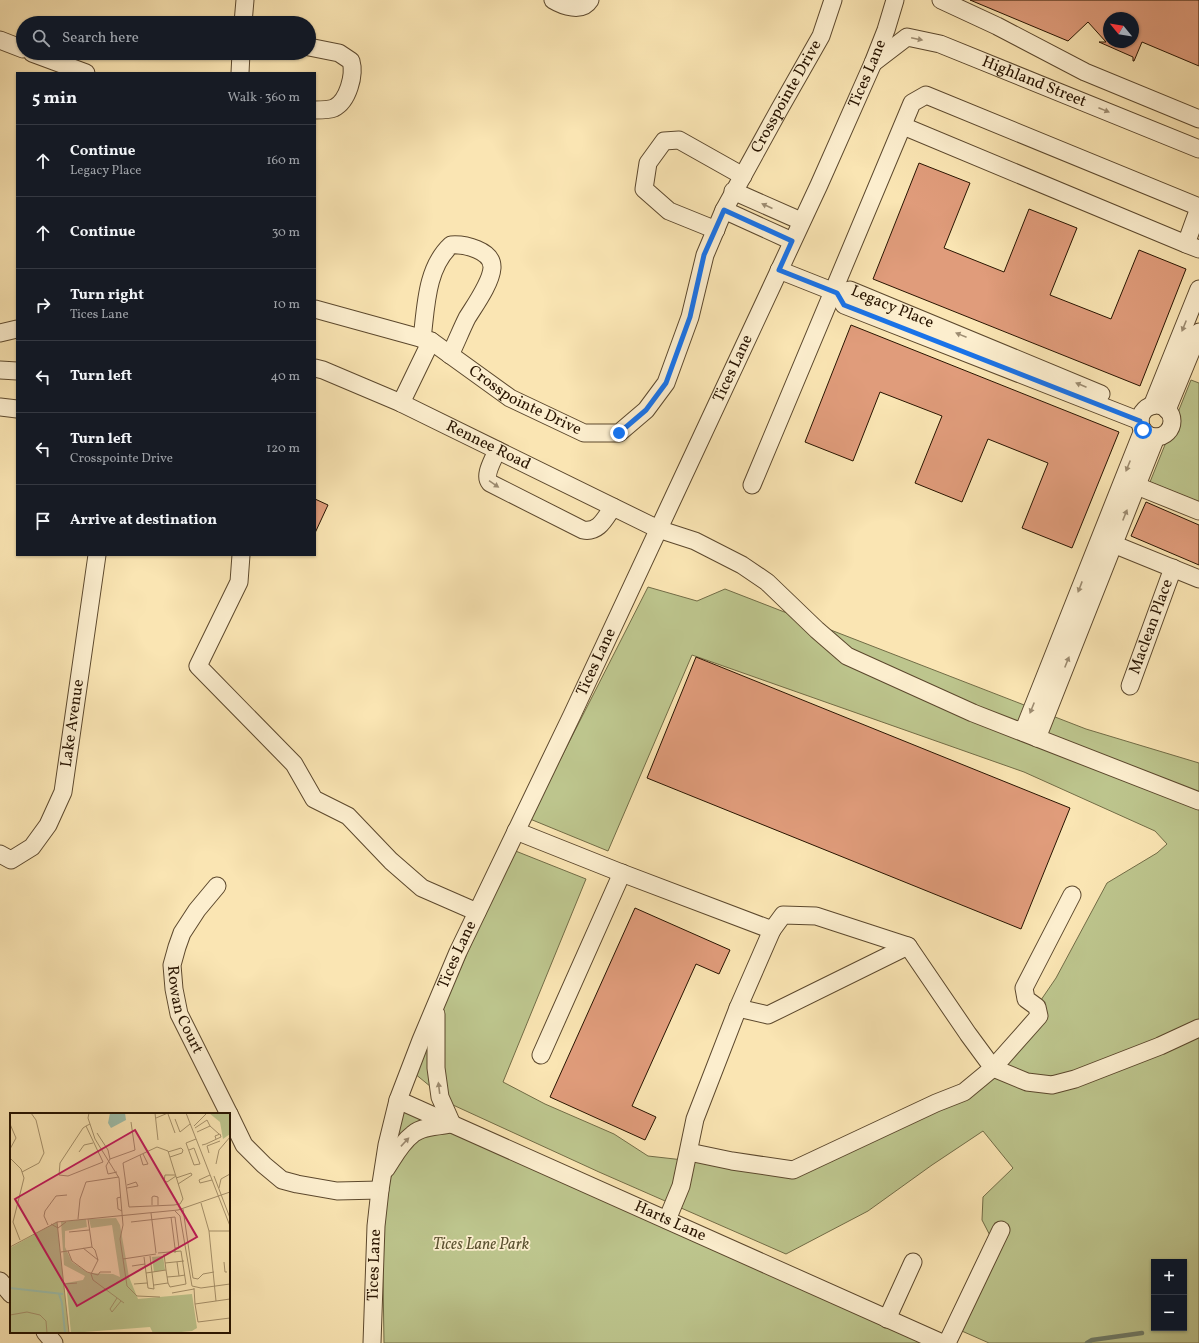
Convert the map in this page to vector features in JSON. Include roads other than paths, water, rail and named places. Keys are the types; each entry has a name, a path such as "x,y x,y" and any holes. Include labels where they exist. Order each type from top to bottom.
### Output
{"street":[{"path":"244,16 245,0"},
{"path":"553,0 568,7 579,7 586,5 590,0"},
{"name":"Crosspointe Drive","path":"316,309 426,340 450,355 510,398 584,433 619,433 646,410 666,383 690,317 704,255 733,191 743,176 778,110 821,36 833,0"},
{"name":"Tices Lane","path":"372,1343 376,1226 387,1145 398,1100 458,952 779,270 873,63 886,30 895,0"},
{"path":"941,0 996,26 1085,72 1199,119"},
{"name":"Highland Street","path":"873,63 907,37 940,44 1199,149"},
{"path":"0,40 16,46"},
{"path":"316,49 339,54 351,61 352,66 349,87 339,105 332,109 316,110"},
{"path":"49,60 83,72"},
{"path":"240,72 241,60"},
{"path":"752,485 835,293 912,103 926,95 1199,208 1193,246 903,126"},
{"path":"716,230 670,211 644,189 648,163 664,141 679,140 743,176"},
{"path":"733,191 801,222"},
{"path":"724,210 792,241"},
{"path":"401,403 426,340 429,288 436,264 451,244 460,244 483,253 492,265 492,270 485,288 466,320 450,355"},
{"path":"779,270 835,293"},
{"name":"Legacy Place","path":"835,293 850,290 1150,419"},
{"path":"1030,735 1099,561 1150,419 1199,290"},
{"path":"0,333 16,328"},
{"path":"1099,561 1114,544 1137,486 1150,419 1193,366 1199,332"},
{"name":"Rennee Road","path":"316,368 401,403 658,529 695,541 742,565 767,582 817,630 847,656 973,713 1199,801"},
{"path":"0,370 16,371"},
{"path":"0,407 16,409"},
{"path":"498,450 488,475 489,482 583,530 590,531 595,529 613,507"},
{"path":"1137,486 1199,511"},
{"path":"1114,544 1199,579"},
{"name":"Lake Avenue","path":"0,854 11,860 32,847 48,825 63,792 96,556"},
{"path":"241,556 239,582 198,666 294,764 314,799 348,816 391,861 422,888 477,912"},
{"name":"Maclean Place","path":"1130,686 1174,568"},
{"path":"516,831 772,930"},
{"path":"541,1055 622,873"},
{"name":"Rowan Court","path":"217,886 197,910 182,933 176,947 172,965 174,989 179,1014 228,1113"},
{"path":"689,1152 732,1161 793,1170 936,1103 964,1092 993,1068 1039,1016 1037,1007 1026,999 1024,988 1072,895"},
{"path":"667,1220 681,1186 695,1119 738,1008 772,930 783,914 816,916 908,946 993,1068 1027,1082 1052,1085 1075,1079 1160,1046 1199,1028"},
{"path":"738,1008 768,1015 908,946"},
{"path":"381,1182 401,1147 413,1133 431,1127 452,1124 440,1097 436,1068 436,1006"},
{"name":"Harts Lane","path":"398,1100 942,1343"},
{"name":"Rowan Court","path":"230,1116 244,1145 282,1180 337,1191 381,1182"},
{"path":"947,1343 1001,1230"},
{"path":"887,1319 913,1262"},
{"path":"0,1281 10,1293"},
{"path":"46,1333 54,1343"}],"waterway":[{"path":"1087,1343 1092,1340 1142,1333"}],"park label":[{"name":"Tices Lane Park","path":"481,1245"}]}
